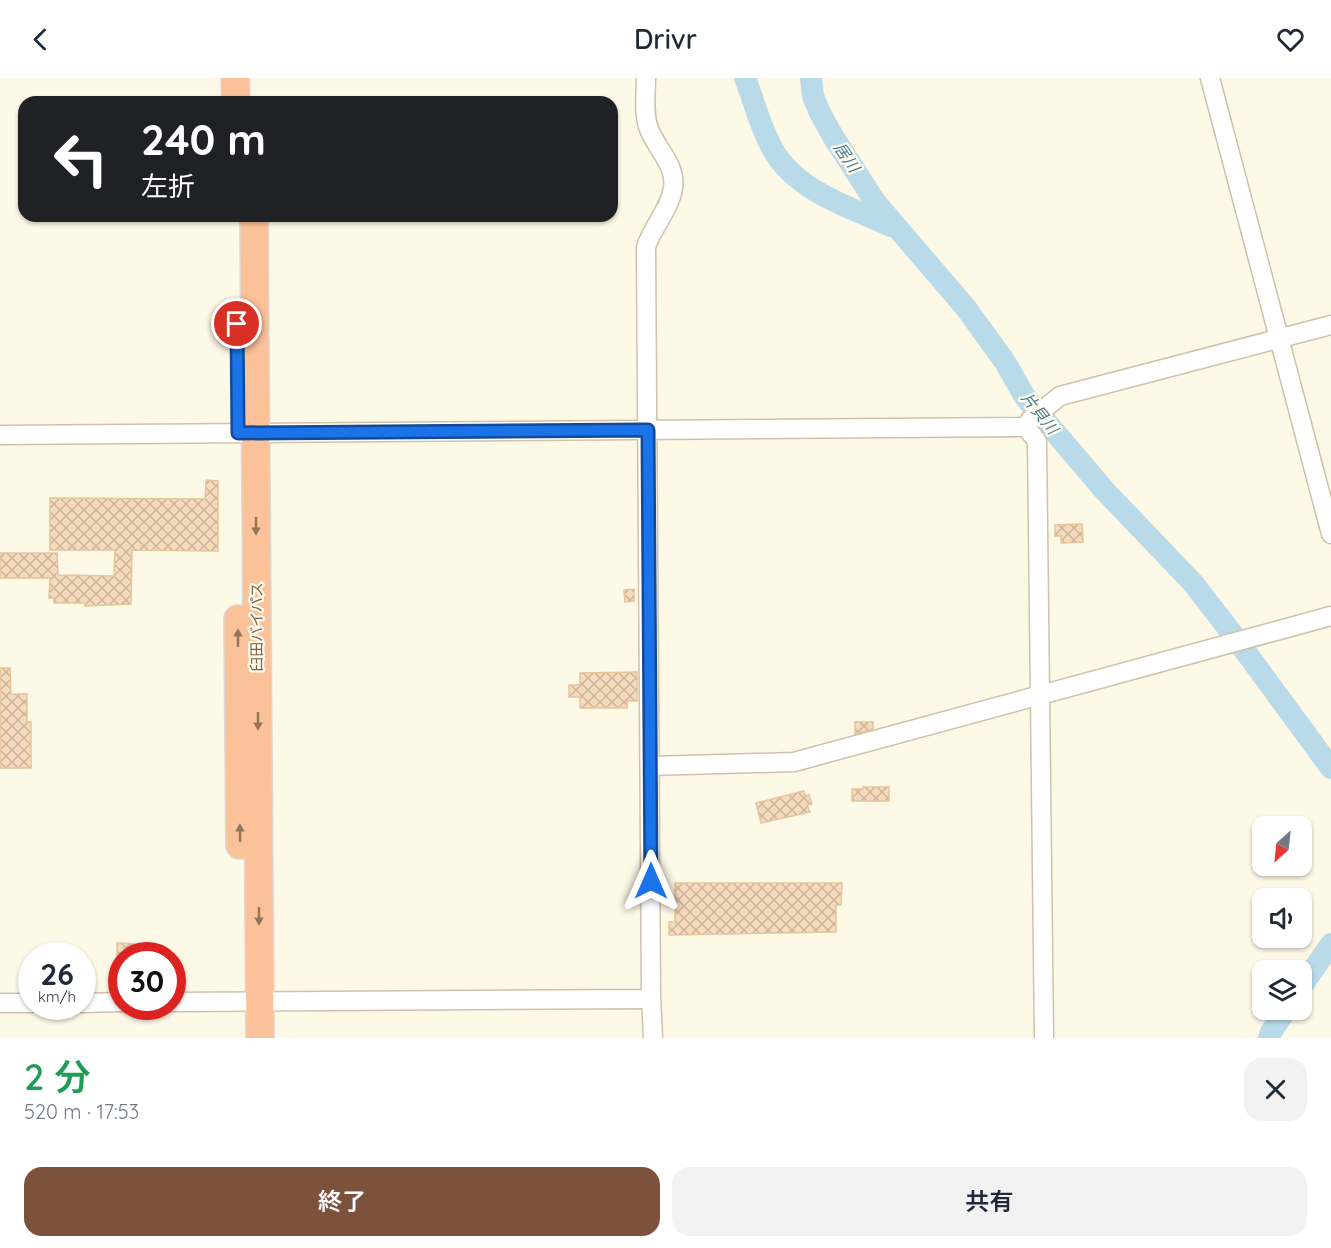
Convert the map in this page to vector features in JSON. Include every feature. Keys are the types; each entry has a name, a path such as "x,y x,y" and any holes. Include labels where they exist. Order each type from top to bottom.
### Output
{"highway":[{"path":"235,78 236,96"},
{"path":"252,78 253,96"},
{"name":"臼田バイパス","path":"237,222 247,433 251,1001 260,1038"},
{"name":"臼田バイパス","path":"247,433 254,222"},
{"name":"臼田バイパス","path":"242,1038 251,1001"}],"street":[{"path":"646,78 646,120 674,176 670,199 646,247 653,1038"},
{"path":"1210,78 1331,534"},
{"path":"0,435 648,430 1028,423 1055,398 1071,392 1331,325"},
{"path":"1028,423 1036,441 1044,1038"},
{"path":"650,766 794,762 1331,616"},
{"path":"186,1002 642,999 651,997"},
{"path":"0,1003 18,1003"}],"building":[{"path":"206,480 218,481 218,551 132,550 131,604 85,606 85,603 54,603 54,598 49,598 50,578 0,578 0,553 57,553 58,575 114,576 115,550 50,550 50,498 205,499"},
{"path":"1082,524 1083,542 1061,543 1061,536 1055,536 1055,525"},
{"path":"634,589 634,601 625,602 624,590"},
{"path":"0,668 10,668 11,694 27,694 27,722 31,722 31,768 0,768"},
{"path":"637,672 637,701 627,701 627,708 580,708 580,697 569,697 569,685 580,685 580,673"},
{"path":"855,722 873,722 873,729 855,734"},
{"path":"863,787 889,787 889,801 852,801 852,789 863,789"},
{"path":"804,791 805,796 809,795 812,804 807,805 810,812 761,823 756,803"},
{"path":"675,883 842,883 841,905 836,905 836,932 669,935 669,922 675,922"}],"waterway":[{"name":"片貝川","path":"745,78 768,140 782,163 809,187 891,226"},
{"name":"片貝川","path":"811,78 813,96 820,113 876,203 966,308 1005,362 1025,397 1105,491 1193,583 1331,768"},
{"name":"片貝川","path":"1312,972 1331,944"},
{"name":"片貝川","path":"1269,1038 1279,1020"}],"route":[{"path":"237,324 238,433 648,430 651,881"}],"water label":[{"name":"居川","path":"847,157"}]}
